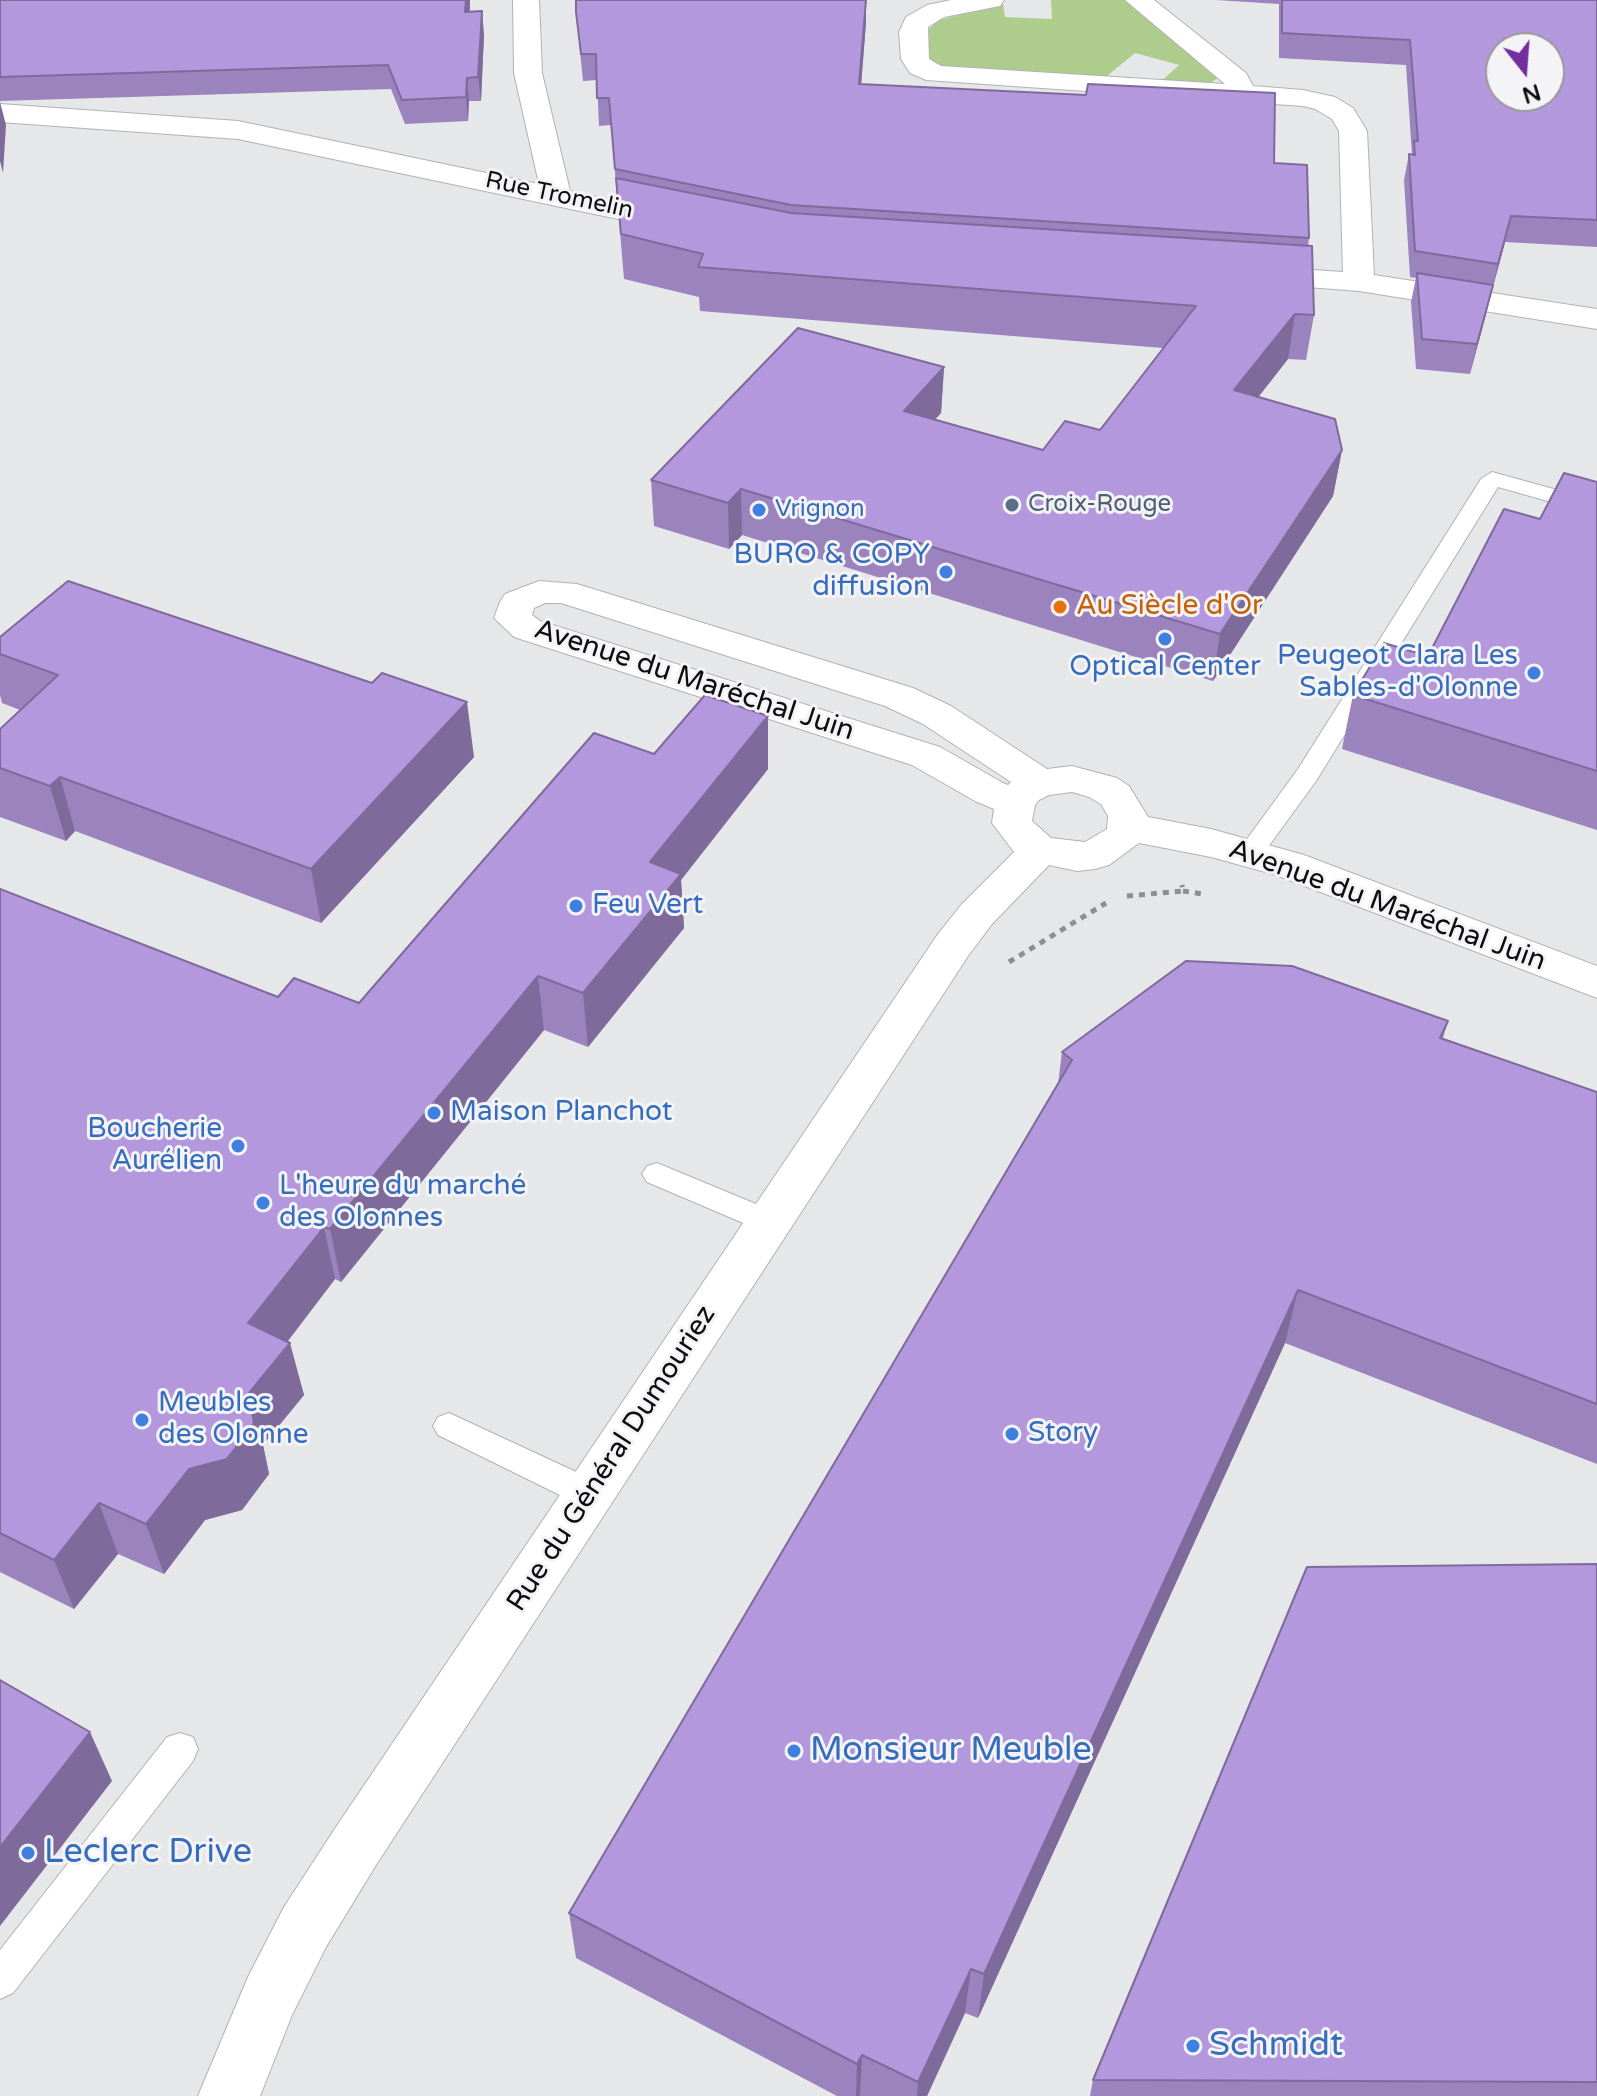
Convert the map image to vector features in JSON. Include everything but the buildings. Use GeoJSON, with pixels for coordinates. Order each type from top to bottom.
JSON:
{"type":"FeatureCollection","features":[{"type":"Feature","properties":{"kind":"street"},"geometry":{"type":"LineString","coordinates":[[526,0],[528,73],[556,195]]}},
{"type":"Feature","properties":{"kind":"street"},"geometry":{"type":"LineString","coordinates":[[991,0],[936,11],[916,23],[913,32],[915,59],[920,67],[936,74],[1303,98],[1325,103],[1343,114],[1353,131],[1359,282]]}},
{"type":"Feature","properties":{"kind":"street"},"geometry":{"type":"LineString","coordinates":[[1138,0],[1236,79],[1243,94]]}},
{"type":"Feature","properties":{"kind":"street","name":"Rue Tromelin"},"geometry":{"type":"LineString","coordinates":[[0,113],[238,130],[711,230]]}},
{"type":"Feature","properties":{"kind":"street"},"geometry":{"type":"LineString","coordinates":[[1217,273],[1359,282],[1597,319]]}},
{"type":"Feature","properties":{"kind":"street","name":"Avenue du Maréchal Juin"},"geometry":{"type":"LineString","coordinates":[[1027,792],[937,715],[899,697],[564,592],[539,592],[518,602],[512,618],[527,629],[926,756],[989,792],[1027,792],[1072,779],[1103,787],[1123,805],[1128,816],[1128,827],[1251,852],[1597,983]]}},
{"type":"Feature","properties":{"kind":"street"},"geometry":{"type":"LineString","coordinates":[[1027,792],[1012,823],[1027,842],[1040,850],[1077,857],[1095,855],[1122,838],[1128,827]]}},
{"type":"Feature","properties":{"kind":"street","name":"Rue du Général Dumouriez"},"geometry":{"type":"LineString","coordinates":[[229,2096],[269,1998],[305,1927],[953,945],[977,914],[1040,850]]}},
{"type":"Feature","properties":{"kind":"lane"},"geometry":{"type":"LineString","coordinates":[[1251,852],[1314,764],[1492,479],[1597,508]]}},
{"type":"Feature","properties":{"kind":"lane"},"geometry":{"type":"LineString","coordinates":[[657,1174],[769,1222]]}},
{"type":"Feature","properties":{"kind":"lane"},"geometry":{"type":"LineString","coordinates":[[449,1426],[590,1494]]}},
{"type":"Feature","properties":{"kind":"lane"},"geometry":{"type":"LineString","coordinates":[[0,1980],[180,1749]]}},
{"type":"Feature","properties":{"kind":"green space"},"geometry":{"type":"Polygon","coordinates":[[[1051,0],[1125,0],[1212,70],[1217,79],[1206,85],[1157,85],[1179,65],[1135,53],[1101,81],[958,70],[939,65],[927,57],[924,42],[930,28],[939,20],[1003,4],[1005,17],[1052,19],[1051,0]]]}},
{"type":"Feature","properties":{"kind":"place","name":"Croix-Rouge"},"geometry":{"type":"Point","coordinates":[1012,505]}},
{"type":"Feature","properties":{"kind":"place","name":"Vrignon"},"geometry":{"type":"Point","coordinates":[759,510]}},
{"type":"Feature","properties":{"kind":"place","name":"BURO & COPY diffusion"},"geometry":{"type":"Point","coordinates":[946,572]}},
{"type":"Feature","properties":{"kind":"place","name":"Au Siècle d'Or"},"geometry":{"type":"Point","coordinates":[1060,607]}},
{"type":"Feature","properties":{"kind":"place","name":"Optical Center"},"geometry":{"type":"Point","coordinates":[1165,639]}},
{"type":"Feature","properties":{"kind":"place","name":"Peugeot Clara Les Sables-d'Olonne"},"geometry":{"type":"Point","coordinates":[1534,673]}},
{"type":"Feature","properties":{"kind":"place","name":"Feu Vert"},"geometry":{"type":"Point","coordinates":[576,906]}},
{"type":"Feature","properties":{"kind":"place","name":"Maison Planchot"},"geometry":{"type":"Point","coordinates":[434,1113]}},
{"type":"Feature","properties":{"kind":"place","name":"Boucherie Aurélien"},"geometry":{"type":"Point","coordinates":[238,1146]}},
{"type":"Feature","properties":{"kind":"place","name":"L'heure du marché des Olonnes"},"geometry":{"type":"Point","coordinates":[263,1203]}},
{"type":"Feature","properties":{"kind":"place","name":"Meubles des Olonne"},"geometry":{"type":"Point","coordinates":[142,1420]}},
{"type":"Feature","properties":{"kind":"place","name":"Story"},"geometry":{"type":"Point","coordinates":[1012,1434]}},
{"type":"Feature","properties":{"kind":"place","name":"Monsieur Meuble"},"geometry":{"type":"Point","coordinates":[794,1751]}},
{"type":"Feature","properties":{"kind":"place","name":"Leclerc Drive"},"geometry":{"type":"Point","coordinates":[28,1853]}},
{"type":"Feature","properties":{"kind":"place","name":"Schmidt"},"geometry":{"type":"Point","coordinates":[1193,2046]}}]}
